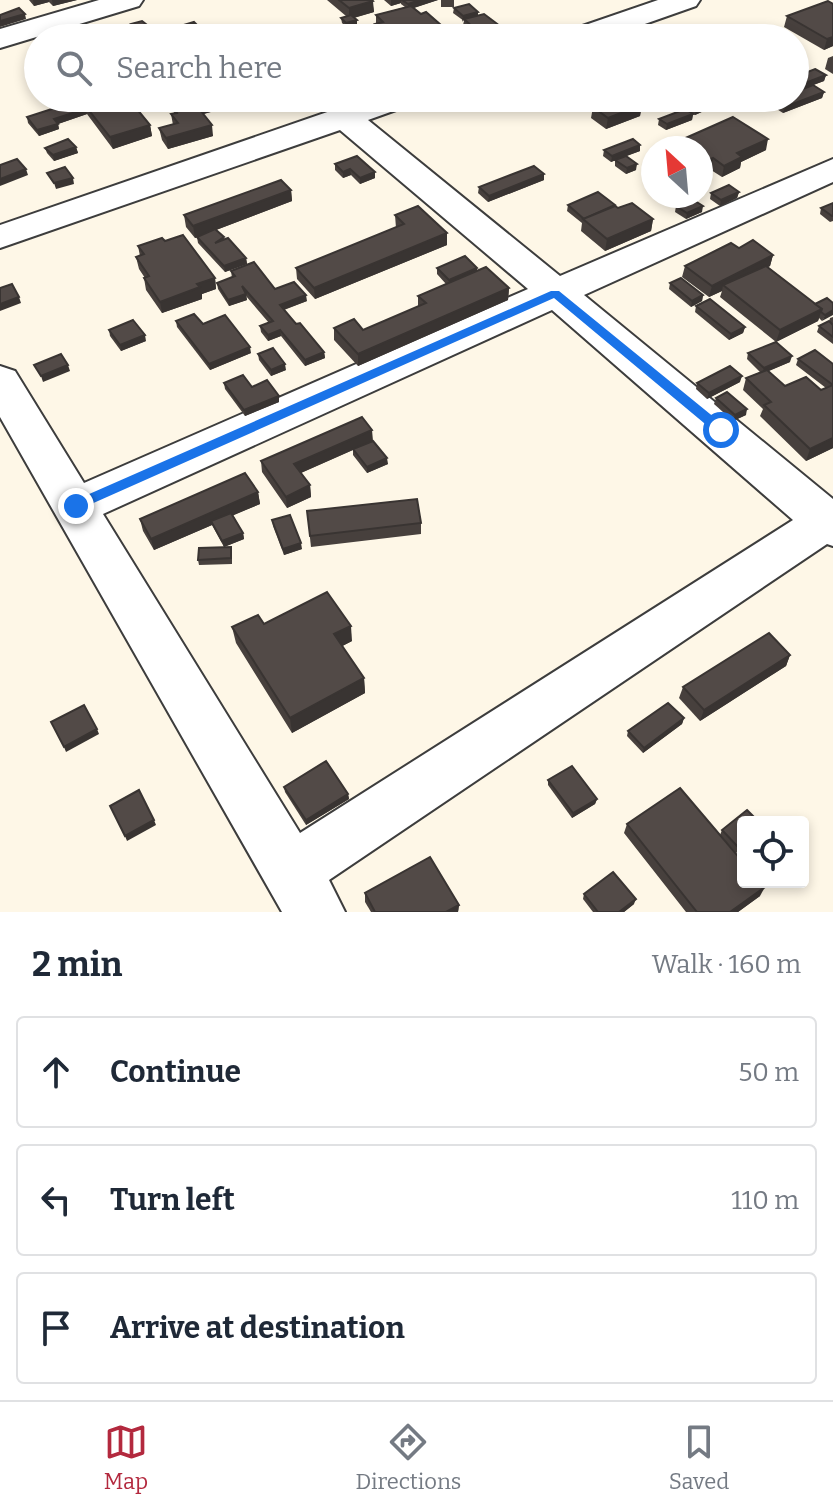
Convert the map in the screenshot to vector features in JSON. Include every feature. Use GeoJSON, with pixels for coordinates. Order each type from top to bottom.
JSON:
{"type":"FeatureCollection","features":[{"type":"Feature","properties":{"kind":"street"},"geometry":{"type":"LineString","coordinates":[[50,24],[129,0]]}},
{"type":"Feature","properties":{"kind":"street"},"geometry":{"type":"LineString","coordinates":[[617,24],[686,0]]}},
{"type":"Feature","properties":{"kind":"street"},"geometry":{"type":"LineString","coordinates":[[0,39],[24,32]]}},
{"type":"Feature","properties":{"kind":"street"},"geometry":{"type":"LineString","coordinates":[[0,237],[359,112]]}},
{"type":"Feature","properties":{"kind":"street"},"geometry":{"type":"LineString","coordinates":[[0,381],[303,892],[830,522],[345,117]]}},
{"type":"Feature","properties":{"kind":"street"},"geometry":{"type":"LineString","coordinates":[[76,506],[833,169]]}},
{"type":"Feature","properties":{"kind":"building"},"geometry":{"type":"Polygon","coordinates":[[[339,0],[372,0],[373,1],[349,8],[339,0]]]}},
{"type":"Feature","properties":{"kind":"building"},"geometry":{"type":"Polygon","coordinates":[[[828,1],[833,4],[833,37],[827,39],[809,29],[809,24],[801,24],[787,16],[828,1]]]}},
{"type":"Feature","properties":{"kind":"building"},"geometry":{"type":"Polygon","coordinates":[[[469,4],[478,12],[463,16],[454,8],[469,4]]]}},
{"type":"Feature","properties":{"kind":"building"},"geometry":{"type":"Polygon","coordinates":[[[411,6],[421,14],[426,12],[440,24],[375,24],[383,22],[376,15],[411,6]]]}},
{"type":"Feature","properties":{"kind":"building"},"geometry":{"type":"Polygon","coordinates":[[[19,8],[25,14],[0,21],[0,15],[19,8]]]}},
{"type":"Feature","properties":{"kind":"building"},"geometry":{"type":"Polygon","coordinates":[[[484,14],[497,24],[470,24],[464,19],[484,14]]]}},
{"type":"Feature","properties":{"kind":"building"},"geometry":{"type":"Polygon","coordinates":[[[351,15],[357,20],[346,23],[341,18],[351,15]]]}},
{"type":"Feature","properties":{"kind":"building"},"geometry":{"type":"Polygon","coordinates":[[[815,69],[826,75],[809,82],[809,71],[815,69]]]}},
{"type":"Feature","properties":{"kind":"building"},"geometry":{"type":"Polygon","coordinates":[[[813,85],[824,92],[809,98],[809,87],[813,85]]]}},
{"type":"Feature","properties":{"kind":"building"},"geometry":{"type":"Polygon","coordinates":[[[43,112],[76,112],[54,119],[58,124],[37,130],[27,117],[43,112]]]}},
{"type":"Feature","properties":{"kind":"building"},"geometry":{"type":"Polygon","coordinates":[[[90,112],[139,112],[150,125],[110,137],[90,112]]]}},
{"type":"Feature","properties":{"kind":"building"},"geometry":{"type":"Polygon","coordinates":[[[202,112],[212,125],[166,138],[159,128],[178,123],[171,114],[202,112]]]}},
{"type":"Feature","properties":{"kind":"building"},"geometry":{"type":"Polygon","coordinates":[[[600,112],[624,112],[608,118],[600,112]]]}},
{"type":"Feature","properties":{"kind":"building"},"geometry":{"type":"Polygon","coordinates":[[[677,112],[693,114],[667,124],[659,119],[677,112]]]}},
{"type":"Feature","properties":{"kind":"building"},"geometry":{"type":"Polygon","coordinates":[[[733,117],[768,139],[737,153],[742,157],[724,166],[713,158],[713,136],[690,136],[733,117]]]}},
{"type":"Feature","properties":{"kind":"building"},"geometry":{"type":"Polygon","coordinates":[[[68,139],[76,147],[53,155],[45,148],[68,139]]]}},
{"type":"Feature","properties":{"kind":"building"},"geometry":{"type":"Polygon","coordinates":[[[633,139],[640,145],[612,156],[604,150],[633,139]]]}},
{"type":"Feature","properties":{"kind":"building"},"geometry":{"type":"Polygon","coordinates":[[[357,156],[375,172],[360,178],[350,169],[343,172],[335,164],[357,156]]]}},
{"type":"Feature","properties":{"kind":"building"},"geometry":{"type":"Polygon","coordinates":[[[626,156],[637,164],[627,168],[615,160],[626,156]]]}},
{"type":"Feature","properties":{"kind":"building"},"geometry":{"type":"Polygon","coordinates":[[[17,159],[26,169],[0,179],[0,165],[17,159]]]}},
{"type":"Feature","properties":{"kind":"building"},"geometry":{"type":"Polygon","coordinates":[[[534,166],[544,174],[489,196],[479,187],[534,166]]]}},
{"type":"Feature","properties":{"kind":"building"},"geometry":{"type":"Polygon","coordinates":[[[65,167],[73,178],[54,183],[47,173],[65,167]]]}},
{"type":"Feature","properties":{"kind":"building"},"geometry":{"type":"Polygon","coordinates":[[[281,180],[291,190],[193,226],[184,215],[281,180]]]}},
{"type":"Feature","properties":{"kind":"building"},"geometry":{"type":"Polygon","coordinates":[[[729,185],[739,192],[721,200],[713,192],[729,185]]]}},
{"type":"Feature","properties":{"kind":"building"},"geometry":{"type":"Polygon","coordinates":[[[598,192],[615,205],[584,219],[568,205],[598,192]]]}},
{"type":"Feature","properties":{"kind":"building"},"geometry":{"type":"Polygon","coordinates":[[[632,203],[653,219],[607,239],[583,219],[615,206],[618,208],[632,203]]]}},
{"type":"Feature","properties":{"kind":"building"},"geometry":{"type":"Polygon","coordinates":[[[833,203],[833,216],[832,216],[821,208],[833,203]]]}},
{"type":"Feature","properties":{"kind":"building"},"geometry":{"type":"Polygon","coordinates":[[[418,206],[447,233],[314,288],[296,268],[404,224],[395,215],[418,206]]]}},
{"type":"Feature","properties":{"kind":"building"},"geometry":{"type":"Polygon","coordinates":[[[679,208],[698,208],[687,213],[679,208]]]}},
{"type":"Feature","properties":{"kind":"building"},"geometry":{"type":"Polygon","coordinates":[[[215,229],[224,237],[215,243],[228,238],[246,258],[224,266],[197,237],[215,229]]]}},
{"type":"Feature","properties":{"kind":"building"},"geometry":{"type":"Polygon","coordinates":[[[183,235],[215,278],[160,302],[144,278],[149,276],[136,257],[144,254],[138,246],[183,235]]]}},
{"type":"Feature","properties":{"kind":"building"},"geometry":{"type":"Polygon","coordinates":[[[753,240],[773,255],[712,286],[685,266],[731,243],[739,248],[753,240]]]}},
{"type":"Feature","properties":{"kind":"building"},"geometry":{"type":"Polygon","coordinates":[[[465,256],[477,268],[449,280],[437,268],[465,256]]]}},
{"type":"Feature","properties":{"kind":"building"},"geometry":{"type":"Polygon","coordinates":[[[254,262],[275,289],[294,282],[306,295],[280,305],[324,352],[305,360],[280,330],[268,335],[260,326],[273,321],[242,286],[246,294],[228,300],[217,283],[235,276],[231,271],[254,262]]]}},
{"type":"Feature","properties":{"kind":"building"},"geometry":{"type":"Polygon","coordinates":[[[766,266],[822,309],[780,330],[723,285],[766,266]]]}},
{"type":"Feature","properties":{"kind":"building"},"geometry":{"type":"Polygon","coordinates":[[[486,267],[509,288],[358,354],[334,328],[354,319],[363,330],[426,303],[418,296],[486,267]]]}},
{"type":"Feature","properties":{"kind":"building"},"geometry":{"type":"Polygon","coordinates":[[[681,278],[703,295],[692,301],[670,283],[681,278]]]}},
{"type":"Feature","properties":{"kind":"building"},"geometry":{"type":"Polygon","coordinates":[[[12,284],[19,297],[0,304],[0,288],[12,284]]]}},
{"type":"Feature","properties":{"kind":"building"},"geometry":{"type":"Polygon","coordinates":[[[827,298],[833,303],[833,310],[825,315],[815,304],[827,298]]]}},
{"type":"Feature","properties":{"kind":"building"},"geometry":{"type":"Polygon","coordinates":[[[710,299],[745,327],[731,334],[696,306],[710,299]]]}},
{"type":"Feature","properties":{"kind":"building"},"geometry":{"type":"Polygon","coordinates":[[[194,314],[203,324],[225,315],[250,347],[209,364],[176,321],[194,314]]]}},
{"type":"Feature","properties":{"kind":"building"},"geometry":{"type":"Polygon","coordinates":[[[133,320],[145,335],[120,345],[109,330],[133,320]]]}},
{"type":"Feature","properties":{"kind":"building"},"geometry":{"type":"Polygon","coordinates":[[[829,321],[833,325],[833,337],[819,326],[829,321]]]}},
{"type":"Feature","properties":{"kind":"building"},"geometry":{"type":"Polygon","coordinates":[[[776,342],[792,356],[764,368],[748,353],[776,342]]]}},
{"type":"Feature","properties":{"kind":"building"},"geometry":{"type":"Polygon","coordinates":[[[273,348],[285,364],[271,370],[258,354],[273,348]]]}},
{"type":"Feature","properties":{"kind":"building"},"geometry":{"type":"Polygon","coordinates":[[[815,350],[833,364],[833,385],[798,359],[815,350]]]}},
{"type":"Feature","properties":{"kind":"building"},"geometry":{"type":"Polygon","coordinates":[[[61,354],[68,365],[41,376],[34,365],[61,354]]]}},
{"type":"Feature","properties":{"kind":"building"},"geometry":{"type":"Polygon","coordinates":[[[730,366],[742,376],[709,393],[697,383],[730,366]]]}},
{"type":"Feature","properties":{"kind":"building"},"geometry":{"type":"Polygon","coordinates":[[[767,370],[785,386],[806,377],[821,390],[833,385],[833,438],[810,449],[764,405],[771,402],[746,378],[767,370]]]}},
{"type":"Feature","properties":{"kind":"building"},"geometry":{"type":"Polygon","coordinates":[[[243,375],[252,387],[267,380],[279,396],[244,410],[224,383],[243,375]]]}},
{"type":"Feature","properties":{"kind":"building"},"geometry":{"type":"Polygon","coordinates":[[[727,392],[747,409],[735,415],[716,398],[727,392]]]}},
{"type":"Feature","properties":{"kind":"building"},"geometry":{"type":"Polygon","coordinates":[[[362,417],[372,430],[294,464],[310,485],[286,497],[261,461],[362,417]]]}},
{"type":"Feature","properties":{"kind":"building"},"geometry":{"type":"Polygon","coordinates":[[[373,441],[387,458],[367,467],[353,449],[373,441]]]}},
{"type":"Feature","properties":{"kind":"building"},"geometry":{"type":"Polygon","coordinates":[[[245,473],[258,492],[151,539],[140,519],[245,473]]]}},
{"type":"Feature","properties":{"kind":"building"},"geometry":{"type":"Polygon","coordinates":[[[417,499],[421,523],[310,536],[307,511],[417,499]]]}},
{"type":"Feature","properties":{"kind":"building"},"geometry":{"type":"Polygon","coordinates":[[[231,513],[243,533],[222,541],[211,521],[231,513]]]}},
{"type":"Feature","properties":{"kind":"building"},"geometry":{"type":"Polygon","coordinates":[[[290,515],[301,543],[283,549],[272,520],[290,515]]]}},
{"type":"Feature","properties":{"kind":"building"},"geometry":{"type":"Polygon","coordinates":[[[231,547],[231,558],[198,560],[199,548],[231,547]]]}},
{"type":"Feature","properties":{"kind":"building"},"geometry":{"type":"Polygon","coordinates":[[[327,592],[351,626],[334,634],[364,678],[290,718],[232,627],[258,615],[264,624],[327,592]]]}},
{"type":"Feature","properties":{"kind":"building"},"geometry":{"type":"Polygon","coordinates":[[[769,633],[790,655],[704,710],[683,687],[769,633]]]}},
{"type":"Feature","properties":{"kind":"building"},"geometry":{"type":"Polygon","coordinates":[[[668,703],[684,718],[644,748],[628,731],[668,703]]]}},
{"type":"Feature","properties":{"kind":"building"},"geometry":{"type":"Polygon","coordinates":[[[84,705],[97,729],[64,747],[51,722],[84,705]]]}},
{"type":"Feature","properties":{"kind":"building"},"geometry":{"type":"Polygon","coordinates":[[[326,761],[348,794],[306,820],[284,787],[326,761]]]}},
{"type":"Feature","properties":{"kind":"building"},"geometry":{"type":"Polygon","coordinates":[[[572,766],[597,799],[573,813],[548,780],[572,766]]]}},
{"type":"Feature","properties":{"kind":"building"},"geometry":{"type":"Polygon","coordinates":[[[680,788],[737,855],[737,888],[764,888],[730,912],[697,912],[627,824],[680,788]]]}},
{"type":"Feature","properties":{"kind":"building"},"geometry":{"type":"Polygon","coordinates":[[[139,790],[154,820],[125,836],[110,806],[139,790]]]}},
{"type":"Feature","properties":{"kind":"building"},"geometry":{"type":"Polygon","coordinates":[[[747,810],[753,816],[740,816],[747,810]]]}},
{"type":"Feature","properties":{"kind":"building"},"geometry":{"type":"Polygon","coordinates":[[[737,818],[737,846],[722,830],[737,818]]]}},
{"type":"Feature","properties":{"kind":"building"},"geometry":{"type":"Polygon","coordinates":[[[430,857],[459,905],[446,912],[375,912],[365,893],[430,857]]]}},
{"type":"Feature","properties":{"kind":"building"},"geometry":{"type":"Polygon","coordinates":[[[613,872],[636,899],[619,912],[598,912],[584,894],[613,872]]]}},
{"type":"Feature","properties":{"kind":"route"},"geometry":{"type":"LineString","coordinates":[[76,506],[555,293],[721,430]]}}]}
